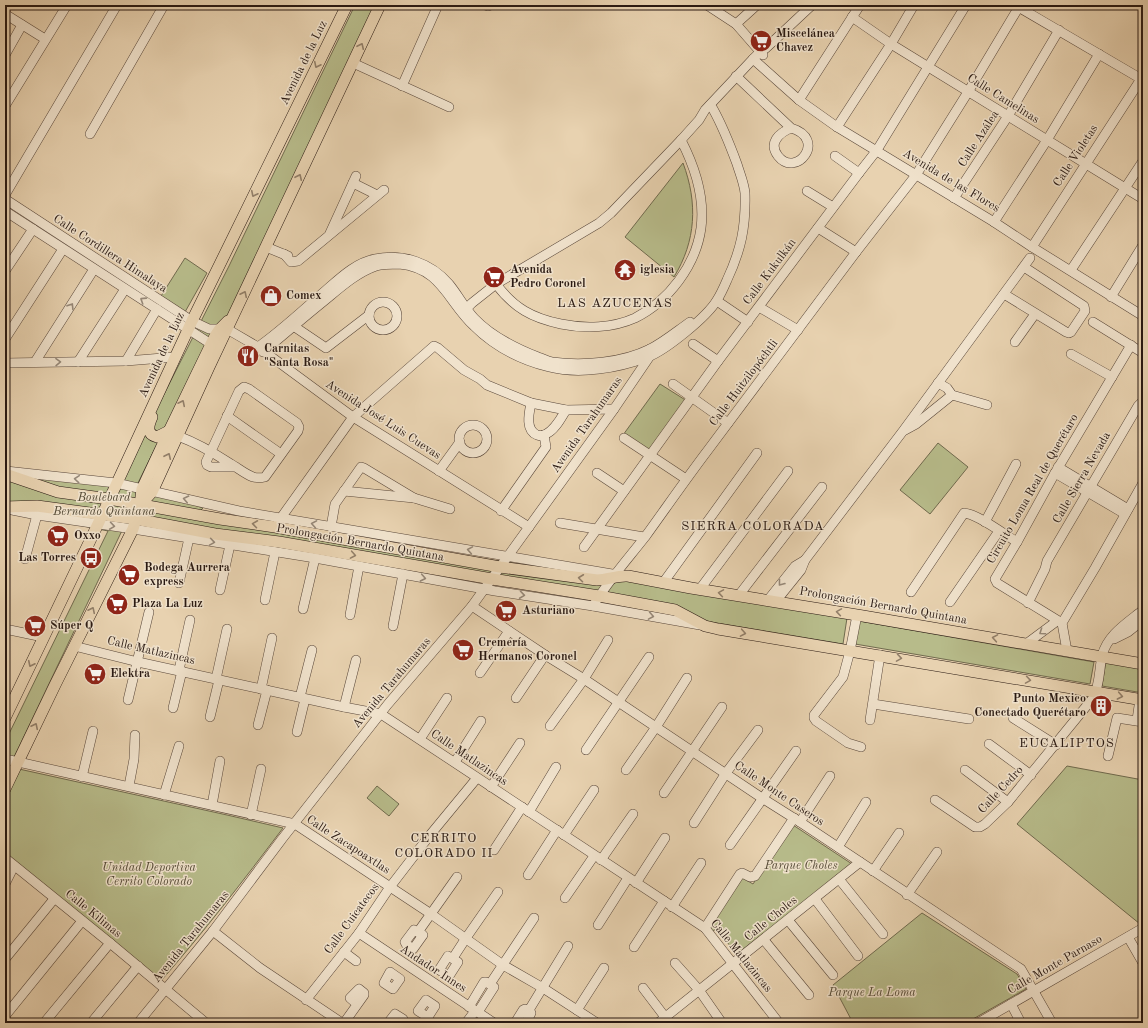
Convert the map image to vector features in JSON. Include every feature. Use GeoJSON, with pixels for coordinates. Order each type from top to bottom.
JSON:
{"type":"FeatureCollection","features":[{"type":"Feature","properties":{"kind":"main road","name":"Avenida de la Luz"},"geometry":{"type":"LineString","coordinates":[[5,718],[190,325],[347,5]]}},
{"type":"Feature","properties":{"kind":"main road"},"geometry":{"type":"LineString","coordinates":[[173,434],[211,344],[232,319],[380,5]]}},
{"type":"Feature","properties":{"kind":"main road"},"geometry":{"type":"LineString","coordinates":[[5,789],[134,524],[140,505],[223,330]]}},
{"type":"Feature","properties":{"kind":"main road"},"geometry":{"type":"LineString","coordinates":[[168,372],[166,386],[148,427],[150,433],[154,437],[173,434]]}},
{"type":"Feature","properties":{"kind":"main road","name":"Prolongación Bernardo Quintana"},"geometry":{"type":"LineString","coordinates":[[5,472],[58,492],[109,499],[220,519],[278,523],[500,567],[597,580],[616,576],[663,583],[1067,651],[1104,651],[1143,664]]}},
{"type":"Feature","properties":{"kind":"main road","name":"Prolongación Bernardo Quintana"},"geometry":{"type":"LineString","coordinates":[[5,507],[37,506],[100,519],[279,542],[492,579],[596,601],[675,610],[705,626],[1097,691],[1142,700]]}},
{"type":"Feature","properties":{"kind":"street"},"geometry":{"type":"LineString","coordinates":[[5,106],[67,5]]}},
{"type":"Feature","properties":{"kind":"street"},"geometry":{"type":"LineString","coordinates":[[5,195],[117,5]]}},
{"type":"Feature","properties":{"kind":"street"},"geometry":{"type":"LineString","coordinates":[[402,86],[438,5]]}},
{"type":"Feature","properties":{"kind":"street"},"geometry":{"type":"LineString","coordinates":[[485,5],[491,5]]}},
{"type":"Feature","properties":{"kind":"street"},"geometry":{"type":"LineString","coordinates":[[707,5],[736,24],[763,52]]}},
{"type":"Feature","properties":{"kind":"street"},"geometry":{"type":"LineString","coordinates":[[736,24],[757,5]]}},
{"type":"Feature","properties":{"kind":"street"},"geometry":{"type":"LineString","coordinates":[[464,311],[496,284],[606,218],[754,61],[812,5]]}},
{"type":"Feature","properties":{"kind":"street"},"geometry":{"type":"LineString","coordinates":[[799,100],[860,5]]}},
{"type":"Feature","properties":{"kind":"street"},"geometry":{"type":"LineString","coordinates":[[837,127],[891,44],[914,5]]}},
{"type":"Feature","properties":{"kind":"street","name":"Calle Kukulkán"},"geometry":{"type":"LineString","coordinates":[[584,546],[718,361],[877,150],[966,5]]}},
{"type":"Feature","properties":{"kind":"street"},"geometry":{"type":"LineString","coordinates":[[90,134],[160,6]]}},
{"type":"Feature","properties":{"kind":"street"},"geometry":{"type":"LineString","coordinates":[[1018,6],[1142,79]]}},
{"type":"Feature","properties":{"kind":"street","name":"Calle Huitzilopóchtli"},"geometry":{"type":"LineString","coordinates":[[596,601],[856,252],[916,175],[968,92],[1018,6]]}},
{"type":"Feature","properties":{"kind":"street"},"geometry":{"type":"LineString","coordinates":[[5,14],[45,39]]}},
{"type":"Feature","properties":{"kind":"street","name":"Calle Camelinas"},"geometry":{"type":"LineString","coordinates":[[852,17],[891,44],[1143,199]]}},
{"type":"Feature","properties":{"kind":"street"},"geometry":{"type":"LineString","coordinates":[[5,55],[22,25]]}},
{"type":"Feature","properties":{"kind":"street","name":"Calle Azálea"},"geometry":{"type":"LineString","coordinates":[[954,198],[1008,116],[1059,30]]}},
{"type":"Feature","properties":{"kind":"street"},"geometry":{"type":"LineString","coordinates":[[994,222],[1047,140],[1099,54]]}},
{"type":"Feature","properties":{"kind":"street","name":"Avenida de las Flores"},"geometry":{"type":"LineString","coordinates":[[754,61],[799,100],[837,127],[994,222],[1143,316]]}},
{"type":"Feature","properties":{"kind":"street"},"geometry":{"type":"LineString","coordinates":[[353,63],[449,107]]}},
{"type":"Feature","properties":{"kind":"street"},"geometry":{"type":"LineString","coordinates":[[738,78],[791,128]]}},
{"type":"Feature","properties":{"kind":"street","name":"Calle Violetas"},"geometry":{"type":"LineString","coordinates":[[1032,247],[1142,79]]}},
{"type":"Feature","properties":{"kind":"street"},"geometry":{"type":"LineString","coordinates":[[261,350],[350,270],[374,259],[398,264],[415,264],[440,283],[464,311],[474,326],[489,339],[509,352],[550,364],[604,362],[650,353],[683,334],[698,322],[717,301],[735,244],[741,202],[739,190],[728,153],[709,109]]}},
{"type":"Feature","properties":{"kind":"street"},"geometry":{"type":"LineString","coordinates":[[496,284],[509,300],[527,313],[548,322],[570,326],[592,328],[624,322],[635,318],[657,303],[671,290],[684,273],[693,255],[701,226],[702,206],[699,185],[681,140]]}},
{"type":"Feature","properties":{"kind":"street"},"geometry":{"type":"LineString","coordinates":[[835,156],[859,172]]}},
{"type":"Feature","properties":{"kind":"street"},"geometry":{"type":"LineString","coordinates":[[1071,270],[1143,161]]}},
{"type":"Feature","properties":{"kind":"street"},"geometry":{"type":"LineString","coordinates":[[266,247],[300,260],[381,193],[355,179],[329,236]]}},
{"type":"Feature","properties":{"kind":"street"},"geometry":{"type":"LineString","coordinates":[[807,191],[833,207]]}},
{"type":"Feature","properties":{"kind":"street","name":"Calle Cordillera Himalaya"},"geometry":{"type":"LineString","coordinates":[[5,199],[190,325],[211,344]]}},
{"type":"Feature","properties":{"kind":"street","name":"Calle Cordillera Himalaya"},"geometry":{"type":"LineString","coordinates":[[5,211],[157,309],[190,325],[223,330]]}},
{"type":"Feature","properties":{"kind":"street"},"geometry":{"type":"LineString","coordinates":[[818,228],[856,252]]}},
{"type":"Feature","properties":{"kind":"street"},"geometry":{"type":"LineString","coordinates":[[5,271],[32,229]]}},
{"type":"Feature","properties":{"kind":"street"},"geometry":{"type":"LineString","coordinates":[[1111,297],[1143,244]]}},
{"type":"Feature","properties":{"kind":"street"},"geometry":{"type":"LineString","coordinates":[[5,339],[64,249]]}},
{"type":"Feature","properties":{"kind":"street"},"geometry":{"type":"LineString","coordinates":[[772,601],[801,570],[805,560],[903,431],[1030,258]]}},
{"type":"Feature","properties":{"kind":"street"},"geometry":{"type":"LineString","coordinates":[[1004,294],[1035,314],[1069,333],[1071,332],[1086,308],[1024,267]]}},
{"type":"Feature","properties":{"kind":"street"},"geometry":{"type":"LineString","coordinates":[[35,362],[94,269]]}},
{"type":"Feature","properties":{"kind":"street"},"geometry":{"type":"LineString","coordinates":[[650,353],[694,319],[723,281]]}},
{"type":"Feature","properties":{"kind":"street"},"geometry":{"type":"LineString","coordinates":[[78,362],[125,289]]}},
{"type":"Feature","properties":{"kind":"street"},"geometry":{"type":"LineString","coordinates":[[717,301],[748,322]]}},
{"type":"Feature","properties":{"kind":"street"},"geometry":{"type":"LineString","coordinates":[[759,307],[798,330]]}},
{"type":"Feature","properties":{"kind":"street"},"geometry":{"type":"LineString","coordinates":[[126,361],[157,309]]}},
{"type":"Feature","properties":{"kind":"street"},"geometry":{"type":"LineString","coordinates":[[1015,342],[1035,314]]}},
{"type":"Feature","properties":{"kind":"street"},"geometry":{"type":"LineString","coordinates":[[291,324],[326,348],[369,316]]}},
{"type":"Feature","properties":{"kind":"street"},"geometry":{"type":"LineString","coordinates":[[1093,322],[1143,353]]}},
{"type":"Feature","properties":{"kind":"street","name":"Avenida José Luis Cuevas"},"geometry":{"type":"LineString","coordinates":[[223,330],[261,350],[353,417],[528,527]]}},
{"type":"Feature","properties":{"kind":"street"},"geometry":{"type":"LineString","coordinates":[[694,344],[718,361]]}},
{"type":"Feature","properties":{"kind":"street","name":"Circuito Loma Real de Querétaro"},"geometry":{"type":"LineString","coordinates":[[1060,622],[1028,603],[995,581],[995,579],[1018,542],[1057,470],[1131,345]]}},
{"type":"Feature","properties":{"kind":"street"},"geometry":{"type":"LineString","coordinates":[[278,523],[353,417],[434,346],[464,370],[480,379],[487,385],[531,403],[566,410],[614,409]]}},
{"type":"Feature","properties":{"kind":"street","name":"Avenida Tarahumaras"},"geometry":{"type":"LineString","coordinates":[[138,1023],[213,931],[381,714],[472,606],[614,409],[650,353]]}},
{"type":"Feature","properties":{"kind":"street"},"geometry":{"type":"LineString","coordinates":[[1071,354],[1112,377]]}},
{"type":"Feature","properties":{"kind":"street"},"geometry":{"type":"LineString","coordinates":[[5,362],[126,361],[175,357]]}},
{"type":"Feature","properties":{"kind":"street"},"geometry":{"type":"LineString","coordinates":[[938,383],[947,388],[952,396],[987,405]]}},
{"type":"Feature","properties":{"kind":"street"},"geometry":{"type":"LineString","coordinates":[[673,384],[728,423]]}},
{"type":"Feature","properties":{"kind":"street"},"geometry":{"type":"LineString","coordinates":[[173,434],[210,451],[251,476],[265,477],[298,431],[298,425],[249,389],[244,388],[239,391],[210,451],[206,462],[210,467],[236,467]]}},
{"type":"Feature","properties":{"kind":"street"},"geometry":{"type":"LineString","coordinates":[[903,431],[916,424],[952,396]]}},
{"type":"Feature","properties":{"kind":"street","name":"Calle Sierra Nevada"},"geometry":{"type":"LineString","coordinates":[[1092,491],[1138,406],[1143,400]]}},
{"type":"Feature","properties":{"kind":"street"},"geometry":{"type":"LineString","coordinates":[[531,403],[528,416],[529,426],[536,435],[544,435],[555,426],[566,410]]}},
{"type":"Feature","properties":{"kind":"street","name":"Calle Sierra Nevada"},"geometry":{"type":"LineString","coordinates":[[1028,603],[1045,569],[1047,561],[1143,408]]}},
{"type":"Feature","properties":{"kind":"street"},"geometry":{"type":"LineString","coordinates":[[227,416],[281,454]]}},
{"type":"Feature","properties":{"kind":"street"},"geometry":{"type":"LineString","coordinates":[[501,511],[546,447],[544,435]]}},
{"type":"Feature","properties":{"kind":"street"},"geometry":{"type":"LineString","coordinates":[[624,438],[686,479]]}},
{"type":"Feature","properties":{"kind":"street"},"geometry":{"type":"LineString","coordinates":[[439,470],[460,442]]}},
{"type":"Feature","properties":{"kind":"street"},"geometry":{"type":"LineString","coordinates":[[663,583],[757,453]]}},
{"type":"Feature","properties":{"kind":"street"},"geometry":{"type":"LineString","coordinates":[[985,522],[1016,464]]}},
{"type":"Feature","properties":{"kind":"street"},"geometry":{"type":"LineString","coordinates":[[331,527],[335,504],[359,468],[362,467],[414,498]]}},
{"type":"Feature","properties":{"kind":"street"},"geometry":{"type":"LineString","coordinates":[[1057,470],[1127,512]]}},
{"type":"Feature","properties":{"kind":"street"},"geometry":{"type":"LineString","coordinates":[[700,590],[788,471]]}},
{"type":"Feature","properties":{"kind":"street","name":"Prolongación Bernardo Quintana"},"geometry":{"type":"LineString","coordinates":[[5,472],[116,483],[239,511],[278,523],[331,527],[616,576]]}},
{"type":"Feature","properties":{"kind":"street"},"geometry":{"type":"LineString","coordinates":[[597,473],[624,491]]}},
{"type":"Feature","properties":{"kind":"street"},"geometry":{"type":"LineString","coordinates":[[1026,644],[1060,622],[1095,568],[1143,483]]}},
{"type":"Feature","properties":{"kind":"street"},"geometry":{"type":"LineString","coordinates":[[739,595],[822,487]]}},
{"type":"Feature","properties":{"kind":"street"},"geometry":{"type":"LineString","coordinates":[[344,491],[414,498],[450,509]]}},
{"type":"Feature","properties":{"kind":"street","name":"Prolongación Bernardo Quintana"},"geometry":{"type":"LineString","coordinates":[[5,507],[37,515],[100,519]]}},
{"type":"Feature","properties":{"kind":"street"},"geometry":{"type":"LineString","coordinates":[[911,592],[964,513],[985,522],[1018,542]]}},
{"type":"Feature","properties":{"kind":"street"},"geometry":{"type":"LineString","coordinates":[[26,559],[37,515]]}},
{"type":"Feature","properties":{"kind":"street"},"geometry":{"type":"LineString","coordinates":[[560,523],[644,537]]}},
{"type":"Feature","properties":{"kind":"street","name":"Prolongación Bernardo Quintana"},"geometry":{"type":"LineString","coordinates":[[134,524],[189,538],[314,558],[484,589],[596,601]]}},
{"type":"Feature","properties":{"kind":"street"},"geometry":{"type":"LineString","coordinates":[[950,602],[999,531]]}},
{"type":"Feature","properties":{"kind":"street"},"geometry":{"type":"LineString","coordinates":[[179,583],[189,538]]}},
{"type":"Feature","properties":{"kind":"street"},"geometry":{"type":"LineString","coordinates":[[220,590],[230,545]]}},
{"type":"Feature","properties":{"kind":"street"},"geometry":{"type":"LineString","coordinates":[[265,600],[275,552]]}},
{"type":"Feature","properties":{"kind":"street"},"geometry":{"type":"LineString","coordinates":[[303,609],[314,558]]}},
{"type":"Feature","properties":{"kind":"street"},"geometry":{"type":"LineString","coordinates":[[350,615],[359,566]]}},
{"type":"Feature","properties":{"kind":"street"},"geometry":{"type":"LineString","coordinates":[[393,626],[403,574]]}},
{"type":"Feature","properties":{"kind":"street","name":"Calle Monte Caseros"},"geometry":{"type":"LineString","coordinates":[[472,606],[1021,969],[1052,1023]]}},
{"type":"Feature","properties":{"kind":"street"},"geometry":{"type":"LineString","coordinates":[[1097,691],[1104,651],[1110,638],[1143,610]]}},
{"type":"Feature","properties":{"kind":"street"},"geometry":{"type":"LineString","coordinates":[[128,700],[149,612]]}},
{"type":"Feature","properties":{"kind":"street"},"geometry":{"type":"LineString","coordinates":[[857,615],[850,651],[841,680],[814,714],[814,718],[816,721],[848,743],[860,747]]}},
{"type":"Feature","properties":{"kind":"street"},"geometry":{"type":"LineString","coordinates":[[172,708],[190,620]]}},
{"type":"Feature","properties":{"kind":"street"},"geometry":{"type":"LineString","coordinates":[[1104,651],[1116,638],[1128,632],[1143,620]]}},
{"type":"Feature","properties":{"kind":"street"},"geometry":{"type":"LineString","coordinates":[[1060,622],[1067,651]]}},
{"type":"Feature","properties":{"kind":"street"},"geometry":{"type":"LineString","coordinates":[[5,629],[43,637]]}},
{"type":"Feature","properties":{"kind":"street"},"geometry":{"type":"LineString","coordinates":[[210,717],[227,629]]}},
{"type":"Feature","properties":{"kind":"street"},"geometry":{"type":"LineString","coordinates":[[480,673],[509,631]]}},
{"type":"Feature","properties":{"kind":"street"},"geometry":{"type":"LineString","coordinates":[[258,725],[272,638]]}},
{"type":"Feature","properties":{"kind":"street"},"geometry":{"type":"LineString","coordinates":[[550,726],[584,679],[608,640]]}},
{"type":"Feature","properties":{"kind":"street","name":"Calle Matlazincas"},"geometry":{"type":"LineString","coordinates":[[74,646],[138,662],[381,714],[705,928],[779,1023]]}},
{"type":"Feature","properties":{"kind":"street"},"geometry":{"type":"LineString","coordinates":[[297,732],[312,650]]}},
{"type":"Feature","properties":{"kind":"street"},"geometry":{"type":"LineString","coordinates":[[516,698],[545,655]]}},
{"type":"Feature","properties":{"kind":"street"},"geometry":{"type":"LineString","coordinates":[[870,720],[880,655]]}},
{"type":"Feature","properties":{"kind":"street"},"geometry":{"type":"LineString","coordinates":[[586,750],[649,656]]}},
{"type":"Feature","properties":{"kind":"street"},"geometry":{"type":"LineString","coordinates":[[344,707],[356,660]]}},
{"type":"Feature","properties":{"kind":"street"},"geometry":{"type":"LineString","coordinates":[[626,770],[656,727],[687,678]]}},
{"type":"Feature","properties":{"kind":"street","name":"Calle Cedro"},"geometry":{"type":"LineString","coordinates":[[935,800],[975,827],[980,827],[985,824],[1008,802],[1032,774],[1097,691]]}},
{"type":"Feature","properties":{"kind":"street"},"geometry":{"type":"LineString","coordinates":[[420,739],[447,698]]}},
{"type":"Feature","properties":{"kind":"street"},"geometry":{"type":"LineString","coordinates":[[1108,756],[1117,718],[1140,721],[1142,700]]}},
{"type":"Feature","properties":{"kind":"street"},"geometry":{"type":"LineString","coordinates":[[873,704],[968,719]]}},
{"type":"Feature","properties":{"kind":"street"},"geometry":{"type":"LineString","coordinates":[[664,793],[722,707]]}},
{"type":"Feature","properties":{"kind":"street"},"geometry":{"type":"LineString","coordinates":[[1013,718],[1056,745]]}},
{"type":"Feature","properties":{"kind":"street"},"geometry":{"type":"LineString","coordinates":[[455,762],[481,721]]}},
{"type":"Feature","properties":{"kind":"street"},"geometry":{"type":"LineString","coordinates":[[694,823],[726,773],[758,730]]}},
{"type":"Feature","properties":{"kind":"street"},"geometry":{"type":"LineString","coordinates":[[82,777],[93,731]]}},
{"type":"Feature","properties":{"kind":"street"},"geometry":{"type":"LineString","coordinates":[[129,786],[134,759],[135,735]]}},
{"type":"Feature","properties":{"kind":"street"},"geometry":{"type":"LineString","coordinates":[[491,787],[520,743]]}},
{"type":"Feature","properties":{"kind":"street"},"geometry":{"type":"LineString","coordinates":[[989,744],[1032,774]]}},
{"type":"Feature","properties":{"kind":"street"},"geometry":{"type":"LineString","coordinates":[[164,795],[180,746]]}},
{"type":"Feature","properties":{"kind":"street"},"geometry":{"type":"LineString","coordinates":[[730,845],[796,751]]}},
{"type":"Feature","properties":{"kind":"street","name":"Calle Zacapoaxtlas"},"geometry":{"type":"LineString","coordinates":[[5,759],[295,824],[431,914],[503,965],[543,988],[596,1023]]}},
{"type":"Feature","properties":{"kind":"street"},"geometry":{"type":"LineString","coordinates":[[212,805],[220,760]]}},
{"type":"Feature","properties":{"kind":"street"},"geometry":{"type":"LineString","coordinates":[[494,850],[526,810],[556,767]]}},
{"type":"Feature","properties":{"kind":"street"},"geometry":{"type":"LineString","coordinates":[[251,815],[261,769]]}},
{"type":"Feature","properties":{"kind":"street"},"geometry":{"type":"LineString","coordinates":[[965,770],[1008,802]]}},
{"type":"Feature","properties":{"kind":"street"},"geometry":{"type":"LineString","coordinates":[[705,928],[740,874],[742,873],[750,877],[755,876],[830,776]]}},
{"type":"Feature","properties":{"kind":"street","name":"Calle Cuicatecos"},"geometry":{"type":"LineString","coordinates":[[306,1000],[359,933],[390,887],[430,835],[477,778]]}},
{"type":"Feature","properties":{"kind":"street"},"geometry":{"type":"LineString","coordinates":[[528,875],[594,790]]}},
{"type":"Feature","properties":{"kind":"street"},"geometry":{"type":"LineString","coordinates":[[838,847],[866,802]]}},
{"type":"Feature","properties":{"kind":"street"},"geometry":{"type":"LineString","coordinates":[[565,898],[633,814]]}},
{"type":"Feature","properties":{"kind":"street"},"geometry":{"type":"LineString","coordinates":[[873,871],[899,833]]}},
{"type":"Feature","properties":{"kind":"street"},"geometry":{"type":"LineString","coordinates":[[598,925],[665,838]]}},
{"type":"Feature","properties":{"kind":"street"},"geometry":{"type":"LineString","coordinates":[[907,894],[937,852]]}},
{"type":"Feature","properties":{"kind":"street","name":"Calle Kilimas"},"geometry":{"type":"LineString","coordinates":[[5,858],[110,942],[165,989],[196,1020],[206,1023]]}},
{"type":"Feature","properties":{"kind":"street","name":"Calle Choles"},"geometry":{"type":"LineString","coordinates":[[662,1020],[860,862]]}},
{"type":"Feature","properties":{"kind":"street"},"geometry":{"type":"LineString","coordinates":[[672,907],[701,863]]}},
{"type":"Feature","properties":{"kind":"street"},"geometry":{"type":"LineString","coordinates":[[5,884],[14,866]]}},
{"type":"Feature","properties":{"kind":"street"},"geometry":{"type":"LineString","coordinates":[[418,932],[457,877]]}},
{"type":"Feature","properties":{"kind":"street"},"geometry":{"type":"LineString","coordinates":[[839,879],[883,934]]}},
{"type":"Feature","properties":{"kind":"street"},"geometry":{"type":"LineString","coordinates":[[453,958],[498,892]]}},
{"type":"Feature","properties":{"kind":"street"},"geometry":{"type":"LineString","coordinates":[[5,959],[54,898]]}},
{"type":"Feature","properties":{"kind":"street"},"geometry":{"type":"LineString","coordinates":[[815,899],[858,956]]}},
{"type":"Feature","properties":{"kind":"street"},"geometry":{"type":"LineString","coordinates":[[634,947],[664,901]]}},
{"type":"Feature","properties":{"kind":"street"},"geometry":{"type":"LineString","coordinates":[[466,1023],[477,1014],[484,982],[490,984],[534,918]]}},
{"type":"Feature","properties":{"kind":"street"},"geometry":{"type":"LineString","coordinates":[[788,920],[833,975]]}},
{"type":"Feature","properties":{"kind":"street"},"geometry":{"type":"LineString","coordinates":[[5,1016],[82,921]]}},
{"type":"Feature","properties":{"kind":"street","name":"Calle Monte Parnaso"},"geometry":{"type":"LineString","coordinates":[[978,1023],[1143,928]]}},
{"type":"Feature","properties":{"kind":"street"},"geometry":{"type":"LineString","coordinates":[[213,931],[260,968],[306,1000],[343,1023],[358,1004]]}},
{"type":"Feature","properties":{"kind":"street","name":"Andador Innes"},"geometry":{"type":"LineString","coordinates":[[359,933],[477,1014],[494,1023]]}},
{"type":"Feature","properties":{"kind":"street"},"geometry":{"type":"LineString","coordinates":[[1128,937],[1143,963]]}},
{"type":"Feature","properties":{"kind":"street"},"geometry":{"type":"LineString","coordinates":[[764,940],[809,995]]}},
{"type":"Feature","properties":{"kind":"street"},"geometry":{"type":"LineString","coordinates":[[44,1023],[110,942]]}},
{"type":"Feature","properties":{"kind":"street"},"geometry":{"type":"LineString","coordinates":[[529,1010],[568,946]]}},
{"type":"Feature","properties":{"kind":"street"},"geometry":{"type":"LineString","coordinates":[[344,952],[356,961]]}},
{"type":"Feature","properties":{"kind":"street"},"geometry":{"type":"LineString","coordinates":[[675,963],[699,990],[722,1023]]}},
{"type":"Feature","properties":{"kind":"street"},"geometry":{"type":"LineString","coordinates":[[396,975],[404,964]]}},
{"type":"Feature","properties":{"kind":"street"},"geometry":{"type":"LineString","coordinates":[[91,1023],[138,966]]}},
{"type":"Feature","properties":{"kind":"street"},"geometry":{"type":"LineString","coordinates":[[577,1010],[604,968]]}},
{"type":"Feature","properties":{"kind":"street"},"geometry":{"type":"LineString","coordinates":[[643,988],[662,1020],[674,1023]]}},
{"type":"Feature","properties":{"kind":"street"},"geometry":{"type":"LineString","coordinates":[[431,1003],[441,989]]}},
{"type":"Feature","properties":{"kind":"street"},"geometry":{"type":"LineString","coordinates":[[1011,1004],[1021,1023]]}},
{"type":"Feature","properties":{"kind":"street"},"geometry":{"type":"LineString","coordinates":[[515,1023],[522,1010],[529,1010]]}},
{"type":"Feature","properties":{"kind":"street"},"geometry":{"type":"LineString","coordinates":[[526,1023],[531,1015],[529,1010]]}},
{"type":"Feature","properties":{"kind":"street"},"geometry":{"type":"LineString","coordinates":[[388,1023],[395,1014],[402,1019],[400,1023]]}},
{"type":"Feature","properties":{"kind":"green space","name":"Boulebard Bernardo Quintana"},"geometry":{"type":"Polygon","coordinates":[[[355,5],[378,5],[230,316],[213,330],[137,485],[203,508],[198,513],[156,509],[618,579],[847,618],[843,644],[711,622],[128,518],[5,776],[5,742],[108,531],[5,510],[5,469],[120,481],[229,266],[355,5]]]}},
{"type":"Feature","properties":{"kind":"green space"},"geometry":{"type":"Polygon","coordinates":[[[683,163],[691,193],[693,207],[692,222],[687,250],[674,277],[625,237],[683,163]]]}},
{"type":"Feature","properties":{"kind":"green space"},"geometry":{"type":"Polygon","coordinates":[[[185,258],[207,273],[185,312],[161,296],[185,258]]]}},
{"type":"Feature","properties":{"kind":"green space"},"geometry":{"type":"Polygon","coordinates":[[[660,384],[687,401],[649,452],[623,435],[660,384]]]}},
{"type":"Feature","properties":{"kind":"green space"},"geometry":{"type":"Polygon","coordinates":[[[938,443],[968,467],[930,514],[900,490],[938,443]]]}},
{"type":"Feature","properties":{"kind":"green space"},"geometry":{"type":"Polygon","coordinates":[[[859,621],[1094,662],[1090,684],[855,644],[859,621]]]}},
{"type":"Feature","properties":{"kind":"green space"},"geometry":{"type":"Polygon","coordinates":[[[1106,661],[1143,667],[1143,693],[1102,686],[1106,661]]]}},
{"type":"Feature","properties":{"kind":"green space"},"geometry":{"type":"Polygon","coordinates":[[[1067,766],[1143,780],[1143,922],[1140,924],[1017,824],[1067,766]]]}},
{"type":"Feature","properties":{"kind":"green space","name":"Unidad Deportiva Cerrito Colorado"},"geometry":{"type":"Polygon","coordinates":[[[19,769],[283,828],[192,945],[160,982],[5,857],[5,799],[19,769]]]}},
{"type":"Feature","properties":{"kind":"green space"},"geometry":{"type":"Polygon","coordinates":[[[377,786],[399,804],[389,816],[367,798],[377,786]]]}},
{"type":"Feature","properties":{"kind":"green space","name":"Parque Choles"},"geometry":{"type":"Polygon","coordinates":[[[793,825],[852,864],[737,954],[716,929],[713,931],[708,927],[741,877],[753,884],[793,825]]]}},
{"type":"Feature","properties":{"kind":"green space","name":"Parque La Loma"},"geometry":{"type":"Polygon","coordinates":[[[922,913],[1017,974],[1026,989],[966,1023],[853,1023],[833,985],[922,913]]]}},
{"type":"Feature","properties":{"kind":"place","name":"Miscelánea Chavez"},"geometry":{"type":"Point","coordinates":[761,41]}},
{"type":"Feature","properties":{"kind":"place","name":"iglesia"},"geometry":{"type":"Point","coordinates":[625,270]}},
{"type":"Feature","properties":{"kind":"place","name":"Avenida Pedro Coronel"},"geometry":{"type":"Point","coordinates":[494,277]}},
{"type":"Feature","properties":{"kind":"place","name":"Comex"},"geometry":{"type":"Point","coordinates":[271,296]}},
{"type":"Feature","properties":{"kind":"place","name":"Carnitas \"Santa Rosa\""},"geometry":{"type":"Point","coordinates":[248,356]}},
{"type":"Feature","properties":{"kind":"place","name":"Oxxo"},"geometry":{"type":"Point","coordinates":[58,536]}},
{"type":"Feature","properties":{"kind":"place","name":"Las Torres"},"geometry":{"type":"Point","coordinates":[91,558]}},
{"type":"Feature","properties":{"kind":"place","name":"Bodega Aurrera express"},"geometry":{"type":"Point","coordinates":[129,575]}},
{"type":"Feature","properties":{"kind":"place","name":"Plaza La Luz"},"geometry":{"type":"Point","coordinates":[117,604]}},
{"type":"Feature","properties":{"kind":"place","name":"Asturiano"},"geometry":{"type":"Point","coordinates":[506,611]}},
{"type":"Feature","properties":{"kind":"place","name":"Súper Q"},"geometry":{"type":"Point","coordinates":[35,626]}},
{"type":"Feature","properties":{"kind":"place","name":"Cremería Hermanos Coronel"},"geometry":{"type":"Point","coordinates":[463,650]}},
{"type":"Feature","properties":{"kind":"place","name":"Elektra"},"geometry":{"type":"Point","coordinates":[95,674]}},
{"type":"Feature","properties":{"kind":"place","name":"Punto Mexico Conectado Querétaro"},"geometry":{"type":"Point","coordinates":[1101,706]}},
{"type":"Feature","properties":{"kind":"district","name":"LAS AZUCENAS"},"geometry":{"type":"Point","coordinates":[615,303]}},
{"type":"Feature","properties":{"kind":"district","name":"SIERRA COLORADA"},"geometry":{"type":"Point","coordinates":[753,526]}},
{"type":"Feature","properties":{"kind":"district","name":"EUCALIPTOS"},"geometry":{"type":"Point","coordinates":[1067,743]}},
{"type":"Feature","properties":{"kind":"district","name":"CERRITO COLORADO II"},"geometry":{"type":"Point","coordinates":[444,846]}}]}
